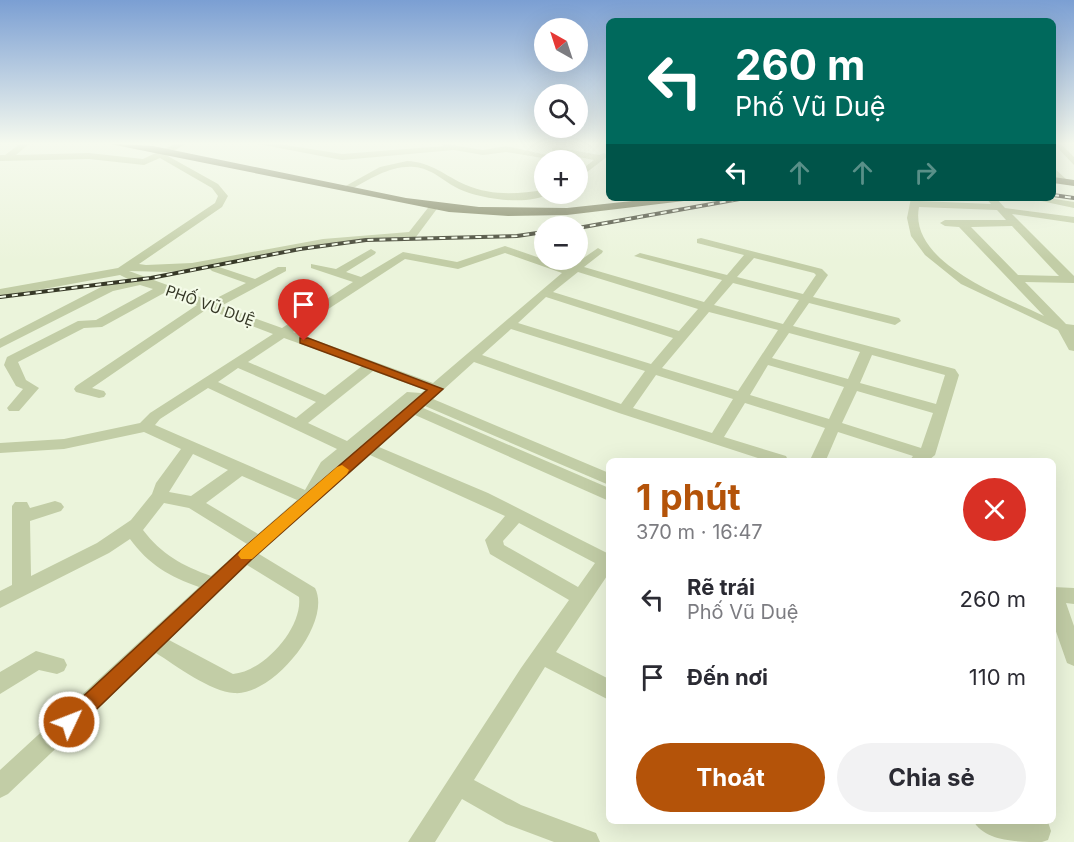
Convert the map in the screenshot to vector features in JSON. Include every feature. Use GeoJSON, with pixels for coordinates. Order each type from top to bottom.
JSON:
{"type":"FeatureCollection","features":[{"type":"Feature","properties":{"kind":"main road"},"geometry":{"type":"LineString","coordinates":[[333,182],[434,206],[514,213],[654,201]]}},
{"type":"Feature","properties":{"kind":"main road"},"geometry":{"type":"LineString","coordinates":[[351,186],[456,203],[517,207],[594,207],[630,201]]}},
{"type":"Feature","properties":{"kind":"street"},"geometry":{"type":"LineString","coordinates":[[125,268],[223,200],[223,195],[211,182]]}},
{"type":"Feature","properties":{"kind":"street"},"geometry":{"type":"LineString","coordinates":[[351,186],[358,182]]}},
{"type":"Feature","properties":{"kind":"street"},"geometry":{"type":"LineString","coordinates":[[454,182],[476,192],[511,196],[534,194]]}},
{"type":"Feature","properties":{"kind":"street"},"geometry":{"type":"LineString","coordinates":[[1069,329],[984,292],[941,265],[927,251],[912,227],[910,216],[915,201],[996,205],[1074,220]]}},
{"type":"Feature","properties":{"kind":"street"},"geometry":{"type":"LineString","coordinates":[[1050,201],[1074,205]]}},
{"type":"Feature","properties":{"kind":"street"},"geometry":{"type":"LineString","coordinates":[[996,205],[1061,272],[1073,280]]}},
{"type":"Feature","properties":{"kind":"street"},"geometry":{"type":"LineString","coordinates":[[0,293],[125,268],[195,265],[310,244],[412,235],[434,206]]}},
{"type":"Feature","properties":{"kind":"street"},"geometry":{"type":"LineString","coordinates":[[945,223],[1014,223]]}},
{"type":"Feature","properties":{"kind":"street"},"geometry":{"type":"LineString","coordinates":[[962,224],[1014,278],[1069,329],[1074,347]]}},
{"type":"Feature","properties":{"kind":"street"},"geometry":{"type":"LineString","coordinates":[[701,241],[821,274],[716,438]]}},
{"type":"Feature","properties":{"kind":"street"},"geometry":{"type":"LineString","coordinates":[[145,427],[155,416],[236,362],[403,255],[458,266],[505,249],[534,258]]}},
{"type":"Feature","properties":{"kind":"street"},"geometry":{"type":"LineString","coordinates":[[588,258],[598,251]]}},
{"type":"Feature","properties":{"kind":"street"},"geometry":{"type":"LineString","coordinates":[[337,273],[371,252]]}},
{"type":"Feature","properties":{"kind":"street"},"geometry":{"type":"LineString","coordinates":[[624,410],[653,370],[751,254]]}},
{"type":"Feature","properties":{"kind":"street"},"geometry":{"type":"LineString","coordinates":[[640,256],[895,321]]}},
{"type":"Feature","properties":{"kind":"street"},"geometry":{"type":"LineString","coordinates":[[315,266],[361,281]]}},
{"type":"Feature","properties":{"kind":"street","name":"PHỐ VŨ DUỆ"},"geometry":{"type":"LineString","coordinates":[[125,268],[141,281],[370,366],[419,397],[606,493]]}},
{"type":"Feature","properties":{"kind":"street"},"geometry":{"type":"LineString","coordinates":[[216,269],[256,283]]}},
{"type":"Feature","properties":{"kind":"street"},"geometry":{"type":"LineString","coordinates":[[99,394],[81,389],[209,305],[282,269]]}},
{"type":"Feature","properties":{"kind":"street"},"geometry":{"type":"LineString","coordinates":[[309,499],[323,472],[348,448],[471,356],[544,292],[572,270],[706,307],[786,326],[950,372],[952,375],[923,458],[833,426],[508,324]]}},
{"type":"Feature","properties":{"kind":"street"},"geometry":{"type":"LineString","coordinates":[[1014,278],[1073,280]]}},
{"type":"Feature","properties":{"kind":"street"},"geometry":{"type":"LineString","coordinates":[[0,344],[109,288],[141,281]]}},
{"type":"Feature","properties":{"kind":"street"},"geometry":{"type":"LineString","coordinates":[[15,408],[32,388],[19,380],[10,362],[6,359],[82,324],[98,324],[163,289]]}},
{"type":"Feature","properties":{"kind":"street"},"geometry":{"type":"LineString","coordinates":[[544,292],[682,336]]}},
{"type":"Feature","properties":{"kind":"street"},"geometry":{"type":"LineString","coordinates":[[819,458],[850,385],[868,350]]}},
{"type":"Feature","properties":{"kind":"street"},"geometry":{"type":"LineString","coordinates":[[471,356],[624,410],[774,458]]}},
{"type":"Feature","properties":{"kind":"street"},"geometry":{"type":"LineString","coordinates":[[764,360],[939,410]]}},
{"type":"Feature","properties":{"kind":"street"},"geometry":{"type":"LineString","coordinates":[[236,362],[327,401]]}},
{"type":"Feature","properties":{"kind":"street"},"geometry":{"type":"LineString","coordinates":[[297,424],[370,366]]}},
{"type":"Feature","properties":{"kind":"street"},"geometry":{"type":"LineString","coordinates":[[207,382],[348,448]]}},
{"type":"Feature","properties":{"kind":"street"},"geometry":{"type":"LineString","coordinates":[[0,786],[252,549],[367,448],[419,397]]}},
{"type":"Feature","properties":{"kind":"street","name":"PHỐ VŨ DUỆ"},"geometry":{"type":"LineString","coordinates":[[419,397],[606,478]]}},
{"type":"Feature","properties":{"kind":"street"},"geometry":{"type":"LineString","coordinates":[[0,448],[64,444],[145,427],[309,499]]}},
{"type":"Feature","properties":{"kind":"street"},"geometry":{"type":"LineString","coordinates":[[0,600],[103,548],[132,529],[160,496],[162,487],[190,446]]}},
{"type":"Feature","properties":{"kind":"street"},"geometry":{"type":"LineString","coordinates":[[367,448],[517,514],[606,561]]}},
{"type":"Feature","properties":{"kind":"street"},"geometry":{"type":"LineString","coordinates":[[194,503],[240,469]]}},
{"type":"Feature","properties":{"kind":"street"},"geometry":{"type":"LineString","coordinates":[[155,642],[233,684],[254,680],[292,645],[310,611],[312,601],[308,593],[194,503],[160,496]]}},
{"type":"Feature","properties":{"kind":"street"},"geometry":{"type":"LineString","coordinates":[[22,588],[21,512],[55,507]]}},
{"type":"Feature","properties":{"kind":"street"},"geometry":{"type":"LineString","coordinates":[[517,514],[494,540],[496,549],[581,598]]}},
{"type":"Feature","properties":{"kind":"street"},"geometry":{"type":"LineString","coordinates":[[132,529],[151,555],[170,567],[215,585]]}},
{"type":"Feature","properties":{"kind":"street"},"geometry":{"type":"LineString","coordinates":[[421,842],[542,655],[606,565]]}},
{"type":"Feature","properties":{"kind":"street"},"geometry":{"type":"LineString","coordinates":[[1060,595],[1072,648]]}},
{"type":"Feature","properties":{"kind":"street"},"geometry":{"type":"LineString","coordinates":[[542,655],[606,688]]}},
{"type":"Feature","properties":{"kind":"street"},"geometry":{"type":"LineString","coordinates":[[0,684],[36,660],[57,665]]}},
{"type":"Feature","properties":{"kind":"street"},"geometry":{"type":"LineString","coordinates":[[458,784],[515,816],[587,842]]}},
{"type":"Feature","properties":{"kind":"street"},"geometry":{"type":"LineString","coordinates":[[992,824],[998,828],[1039,831]]}},
{"type":"Feature","properties":{"kind":"railway"},"geometry":{"type":"LineString","coordinates":[[1056,195],[1074,198]]}},
{"type":"Feature","properties":{"kind":"railway"},"geometry":{"type":"LineString","coordinates":[[588,226],[728,201]]}},
{"type":"Feature","properties":{"kind":"railway"},"geometry":{"type":"LineString","coordinates":[[0,297],[151,278],[300,249],[366,240],[517,236],[534,233]]}},
{"type":"Feature","properties":{"kind":"slow traffic"},"geometry":{"type":"LineString","coordinates":[[246,555],[342,470]]}},
{"type":"Feature","properties":{"kind":"route"},"geometry":{"type":"LineString","coordinates":[[69,722],[246,555],[436,389],[304,341]]}}]}
